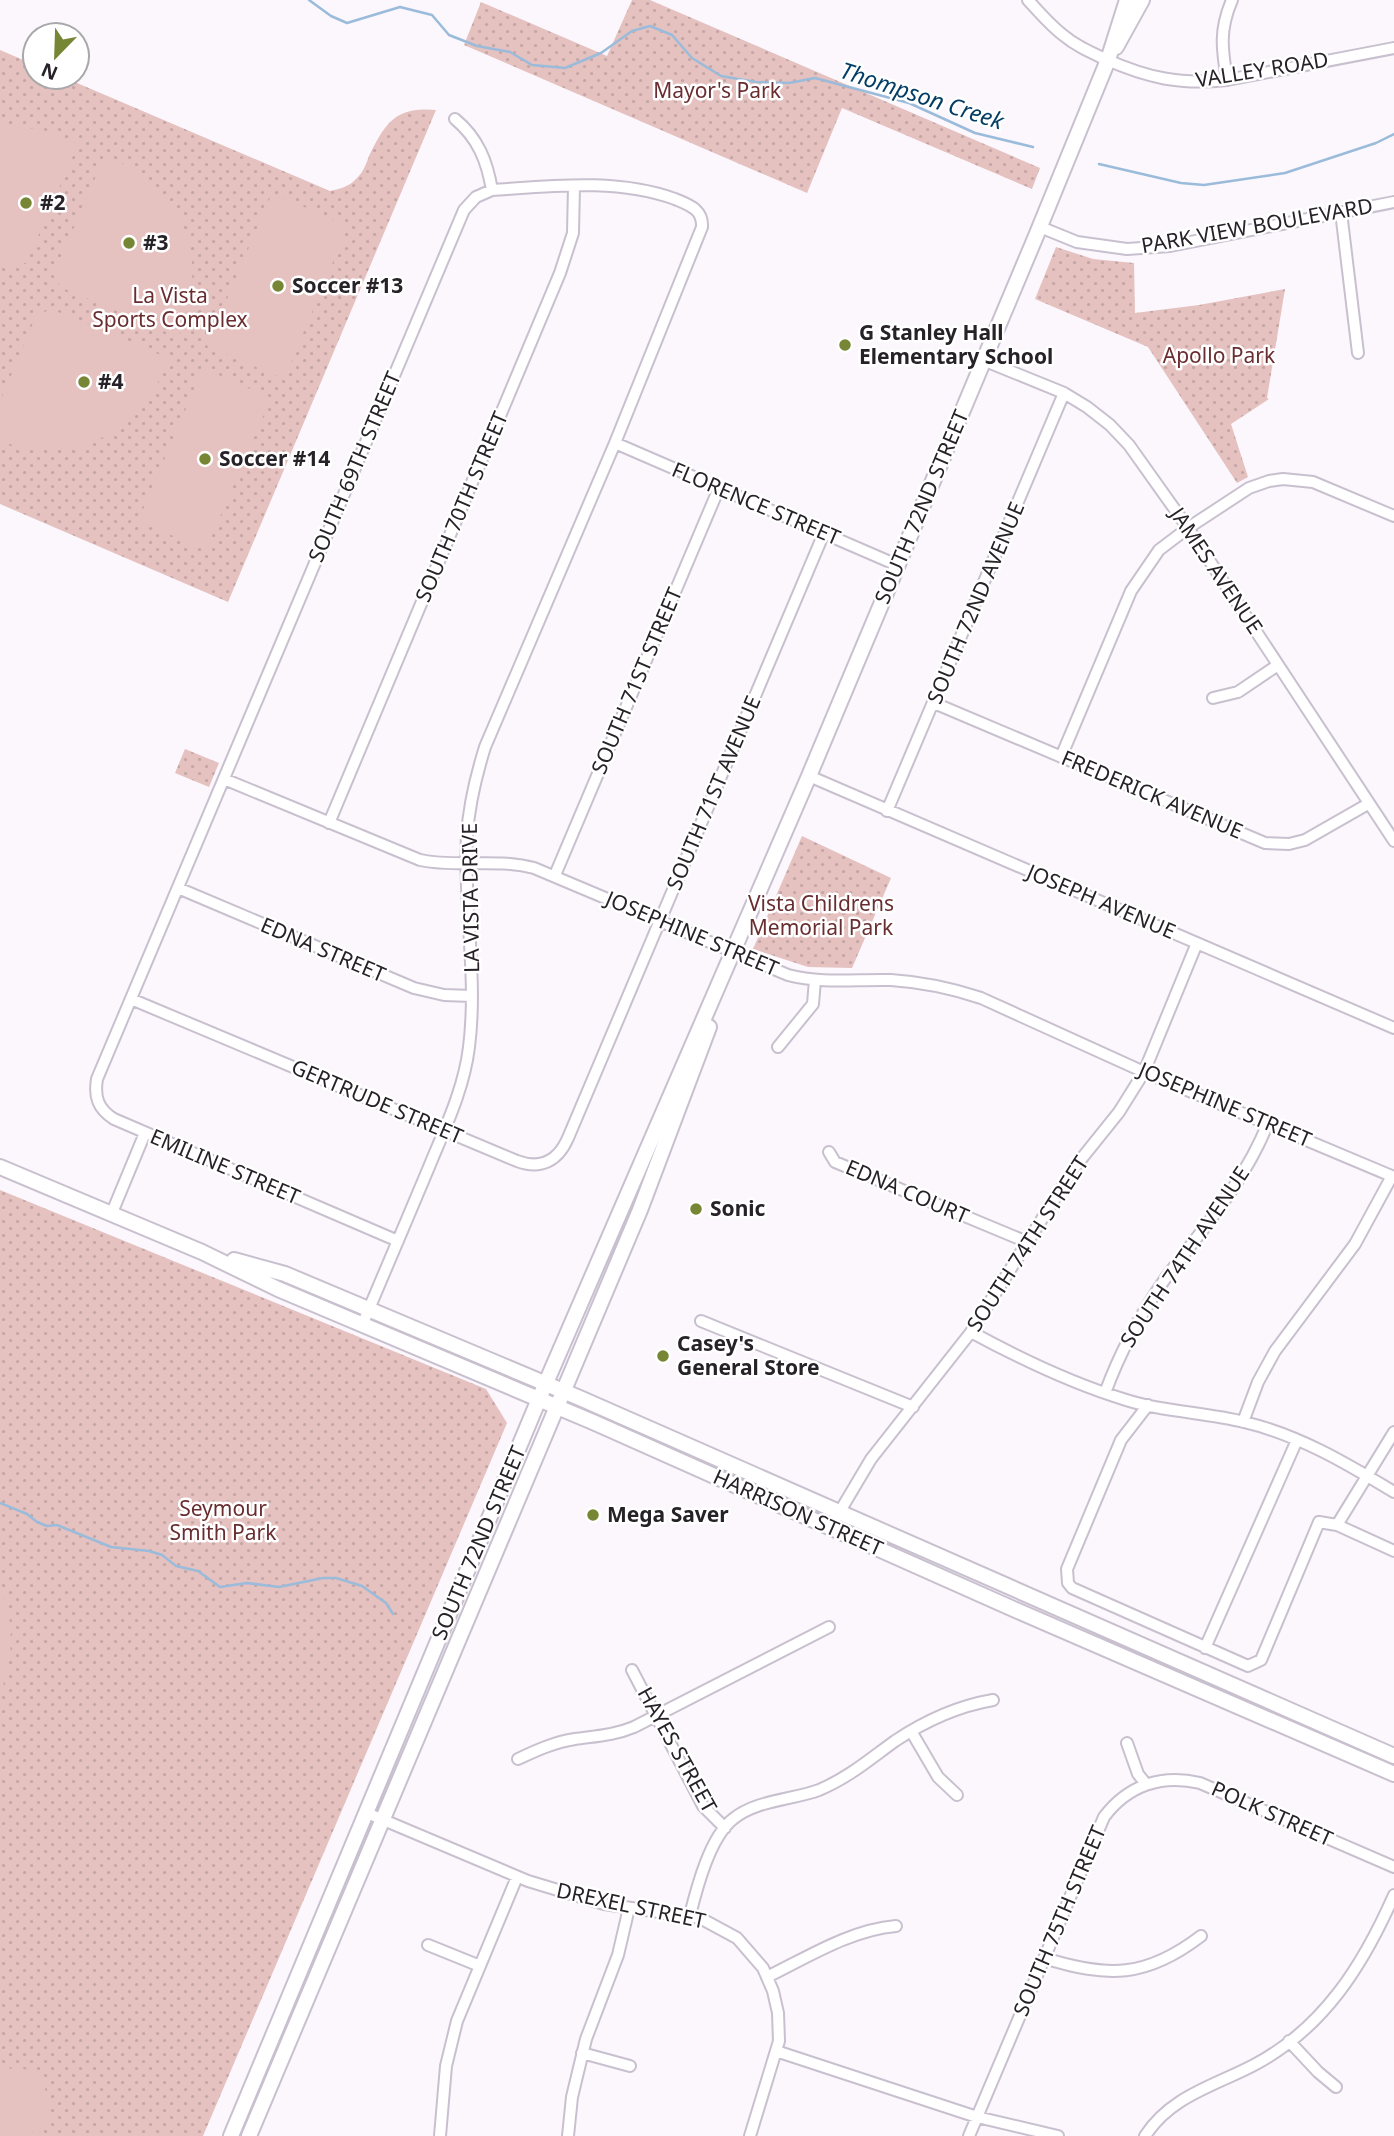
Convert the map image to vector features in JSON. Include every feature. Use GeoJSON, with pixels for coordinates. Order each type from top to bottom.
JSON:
{"type":"FeatureCollection","features":[{"type":"Feature","properties":{"kind":"main road","name":"SOUTH 72ND STREET"},"geometry":{"type":"LineString","coordinates":[[231,2136],[545,1384],[809,776],[1040,227],[1108,60],[1127,0]]}},
{"type":"Feature","properties":{"kind":"main road","name":"SOUTH 72ND STREET"},"geometry":{"type":"LineString","coordinates":[[1108,60],[1142,0]]}},
{"type":"Feature","properties":{"kind":"main road","name":"SOUTH 72ND STREET"},"geometry":{"type":"LineString","coordinates":[[249,2136],[640,1210],[726,980],[733,952]]}},
{"type":"Feature","properties":{"kind":"main road","name":"HARRISON STREET"},"geometry":{"type":"LineString","coordinates":[[0,1167],[202,1251],[278,1289],[556,1406],[1394,1774]]}},
{"type":"Feature","properties":{"kind":"main road","name":"HARRISON STREET"},"geometry":{"type":"LineString","coordinates":[[202,1251],[285,1275],[369,1309],[1394,1756]]}},
{"type":"Feature","properties":{"kind":"street","name":"VALLEY ROAD"},"geometry":{"type":"LineString","coordinates":[[1028,0],[1063,35],[1086,50],[1160,79],[1205,82],[1227,80],[1394,48]]}},
{"type":"Feature","properties":{"kind":"street"},"geometry":{"type":"LineString","coordinates":[[1227,80],[1222,28],[1232,0]]}},
{"type":"Feature","properties":{"kind":"street"},"geometry":{"type":"LineString","coordinates":[[455,119],[477,141],[492,190],[574,186]]}},
{"type":"Feature","properties":{"kind":"street","name":"LA VISTA DRIVE"},"geometry":{"type":"LineString","coordinates":[[363,1324],[444,1130],[465,1070],[471,1035],[472,996],[467,863],[470,808],[485,747],[615,443],[700,233],[700,214],[689,205],[650,192],[620,187],[574,186]]}},
{"type":"Feature","properties":{"kind":"street","name":"SOUTH 70TH STREET"},"geometry":{"type":"LineString","coordinates":[[329,823],[564,263],[574,222],[574,186]]}},
{"type":"Feature","properties":{"kind":"street","name":"SOUTH 69TH STREET"},"geometry":{"type":"LineString","coordinates":[[104,1061],[458,221],[472,200],[492,190]]}},
{"type":"Feature","properties":{"kind":"street","name":"PARK VIEW BOULEVARD"},"geometry":{"type":"LineString","coordinates":[[1040,227],[1077,242],[1127,249],[1170,246],[1394,202]]}},
{"type":"Feature","properties":{"kind":"street"},"geometry":{"type":"LineString","coordinates":[[1342,212],[1358,353]]}},
{"type":"Feature","properties":{"kind":"street","name":"JAMES AVENUE"},"geometry":{"type":"LineString","coordinates":[[983,360],[1064,393],[1110,425],[1129,445],[1188,528],[1394,841]]}},
{"type":"Feature","properties":{"kind":"street","name":"SOUTH 72ND AVENUE"},"geometry":{"type":"LineString","coordinates":[[887,811],[1064,393]]}},
{"type":"Feature","properties":{"kind":"street","name":"FLORENCE STREET"},"geometry":{"type":"LineString","coordinates":[[615,443],[897,565]]}},
{"type":"Feature","properties":{"kind":"street"},"geometry":{"type":"LineString","coordinates":[[1061,757],[1131,591],[1159,550],[1188,528],[1249,488],[1283,479],[1319,484],[1394,516]]}},
{"type":"Feature","properties":{"kind":"street","name":"SOUTH 71ST STREET"},"geometry":{"type":"LineString","coordinates":[[555,876],[719,488]]}},
{"type":"Feature","properties":{"kind":"street","name":"SOUTH 71ST AVENUE"},"geometry":{"type":"LineString","coordinates":[[587,1091],[824,533]]}},
{"type":"Feature","properties":{"kind":"street"},"geometry":{"type":"LineString","coordinates":[[1213,698],[1238,692],[1278,665]]}},
{"type":"Feature","properties":{"kind":"street","name":"FREDERICK AVENUE"},"geometry":{"type":"LineString","coordinates":[[934,703],[1265,843],[1289,844],[1305,841],[1368,804]]}},
{"type":"Feature","properties":{"kind":"street","name":"JOSEPH AVENUE"},"geometry":{"type":"LineString","coordinates":[[809,776],[1394,1028]]}},
{"type":"Feature","properties":{"kind":"street","name":"JOSEPHINE STREET"},"geometry":{"type":"LineString","coordinates":[[224,779],[420,860],[517,863],[555,876],[788,975],[815,980],[900,981],[955,989],[981,998],[1144,1072],[1393,1176]]}},
{"type":"Feature","properties":{"kind":"street","name":"EDNA STREET"},"geometry":{"type":"LineString","coordinates":[[178,888],[414,988],[444,995],[472,996]]}},
{"type":"Feature","properties":{"kind":"street","name":"SOUTH 74TH STREET"},"geometry":{"type":"LineString","coordinates":[[830,1528],[871,1459],[971,1332],[1074,1168],[1119,1112],[1144,1072],[1197,943]]}},
{"type":"Feature","properties":{"kind":"street"},"geometry":{"type":"LineString","coordinates":[[778,1047],[813,1004],[815,980]]}},
{"type":"Feature","properties":{"kind":"street","name":"GERTRUDE STREET"},"geometry":{"type":"LineString","coordinates":[[131,999],[523,1163],[536,1165],[547,1163],[556,1157],[563,1149],[587,1091]]}},
{"type":"Feature","properties":{"kind":"street","name":"EMILINE STREET"},"geometry":{"type":"LineString","coordinates":[[104,1061],[95,1088],[96,1096],[100,1107],[114,1119],[398,1241]]}},
{"type":"Feature","properties":{"kind":"street","name":"SOUTH 74TH AVENUE"},"geometry":{"type":"LineString","coordinates":[[1105,1392],[1116,1361],[1135,1325],[1165,1280],[1235,1188],[1268,1123]]}},
{"type":"Feature","properties":{"kind":"street"},"geometry":{"type":"LineString","coordinates":[[111,1214],[145,1133]]}},
{"type":"Feature","properties":{"kind":"street","name":"EDNA COURT"},"geometry":{"type":"LineString","coordinates":[[829,1152],[835,1161],[1027,1242]]}},
{"type":"Feature","properties":{"kind":"street"},"geometry":{"type":"LineString","coordinates":[[1243,1422],[1258,1382],[1275,1351],[1355,1244],[1393,1176]]}},
{"type":"Feature","properties":{"kind":"street"},"geometry":{"type":"LineString","coordinates":[[701,1321],[913,1407]]}},
{"type":"Feature","properties":{"kind":"street"},"geometry":{"type":"LineString","coordinates":[[971,1332],[1055,1372],[1105,1392],[1148,1405],[1243,1422],[1276,1431],[1335,1456],[1394,1492]]}},
{"type":"Feature","properties":{"kind":"street"},"geometry":{"type":"LineString","coordinates":[[1148,1405],[1121,1440],[1067,1569],[1068,1583],[1072,1588],[1248,1666],[1261,1660],[1319,1522],[1337,1525],[1394,1551]]}},
{"type":"Feature","properties":{"kind":"street"},"geometry":{"type":"LineString","coordinates":[[1337,1525],[1394,1432]]}},
{"type":"Feature","properties":{"kind":"street"},"geometry":{"type":"LineString","coordinates":[[1205,1647],[1297,1440]]}},
{"type":"Feature","properties":{"kind":"street"},"geometry":{"type":"LineString","coordinates":[[518,1759],[562,1742],[621,1732],[656,1717],[829,1627]]}},
{"type":"Feature","properties":{"kind":"street","name":"HAYES STREET"},"geometry":{"type":"LineString","coordinates":[[632,1670],[703,1806],[725,1828]]}},
{"type":"Feature","properties":{"kind":"street"},"geometry":{"type":"LineString","coordinates":[[690,1916],[715,1844],[731,1820],[749,1809],[801,1796],[840,1780],[911,1731],[971,1704],[993,1700]]}},
{"type":"Feature","properties":{"kind":"street"},"geometry":{"type":"LineString","coordinates":[[911,1731],[938,1777],[957,1795]]}},
{"type":"Feature","properties":{"kind":"street"},"geometry":{"type":"LineString","coordinates":[[1126,1743],[1138,1774],[1146,1784]]}},
{"type":"Feature","properties":{"kind":"street","name":"POLK STREET"},"geometry":{"type":"LineString","coordinates":[[1146,1784],[1174,1779],[1200,1783],[1394,1867]]}},
{"type":"Feature","properties":{"kind":"street","name":"SOUTH 75TH STREET"},"geometry":{"type":"LineString","coordinates":[[969,2136],[1104,1816],[1122,1796],[1146,1784]]}},
{"type":"Feature","properties":{"kind":"street","name":"DREXEL STREET"},"geometry":{"type":"LineString","coordinates":[[367,1813],[517,1877],[572,1895],[629,1908],[690,1916],[716,1925],[737,1938],[759,1962],[767,1977],[778,2013],[776,2051],[750,2136]]}},
{"type":"Feature","properties":{"kind":"street"},"geometry":{"type":"LineString","coordinates":[[440,2136],[449,2049],[457,2021],[517,1877]]}},
{"type":"Feature","properties":{"kind":"street"},"geometry":{"type":"LineString","coordinates":[[1145,2136],[1160,2115],[1179,2100],[1254,2064],[1289,2041],[1326,2008],[1355,1972],[1376,1937],[1394,1895]]}},
{"type":"Feature","properties":{"kind":"street"},"geometry":{"type":"LineString","coordinates":[[568,2136],[572,2097],[582,2053],[618,1955],[629,1908]]}},
{"type":"Feature","properties":{"kind":"street"},"geometry":{"type":"LineString","coordinates":[[767,1977],[860,1933],[896,1926]]}},
{"type":"Feature","properties":{"kind":"street"},"geometry":{"type":"LineString","coordinates":[[1044,1958],[1088,1971],[1129,1970],[1167,1959],[1201,1936]]}},
{"type":"Feature","properties":{"kind":"street"},"geometry":{"type":"LineString","coordinates":[[428,1945],[480,1966]]}},
{"type":"Feature","properties":{"kind":"street"},"geometry":{"type":"LineString","coordinates":[[1289,2041],[1336,2087]]}},
{"type":"Feature","properties":{"kind":"street"},"geometry":{"type":"LineString","coordinates":[[776,2051],[977,2117],[1058,2136]]}},
{"type":"Feature","properties":{"kind":"street"},"geometry":{"type":"LineString","coordinates":[[582,2053],[630,2066]]}},
{"type":"Feature","properties":{"kind":"green space","name":"Mayor's Park"},"geometry":{"type":"Polygon","coordinates":[[[632,0],[650,0],[1040,168],[1032,189],[842,108],[807,193],[464,45],[481,2],[607,56],[632,0]]]}},
{"type":"Feature","properties":{"kind":"green space","name":"La Vista Sports Complex"},"geometry":{"type":"Polygon","coordinates":[[[0,50],[21,59],[21,91],[91,89],[330,191],[346,186],[357,178],[381,134],[394,119],[411,111],[436,110],[228,602],[0,504],[0,50]]]}},
{"type":"Feature","properties":{"kind":"green space","name":"#2"},"geometry":{"type":"Polygon","coordinates":[[[0,127],[41,129],[78,144],[27,262],[14,268],[0,262],[0,127]]]}},
{"type":"Feature","properties":{"kind":"green space","name":"#3"},"geometry":{"type":"Polygon","coordinates":[[[105,155],[132,169],[155,187],[172,206],[184,229],[191,253],[192,280],[188,308],[178,337],[60,287],[54,274],[105,155]]]}},
{"type":"Feature","properties":{"kind":"green space","name":"Soccer #13"},"geometry":{"type":"Polygon","coordinates":[[[272,193],[348,226],[284,379],[207,346],[272,193]]]}},
{"type":"Feature","properties":{"kind":"green space","name":"Apollo Park"},"geometry":{"type":"Polygon","coordinates":[[[1056,247],[1093,259],[1134,263],[1135,313],[1199,305],[1285,289],[1267,398],[1269,399],[1231,424],[1248,477],[1237,483],[1148,347],[1035,299],[1056,247]]]}},
{"type":"Feature","properties":{"kind":"green space","name":"#4"},"geometry":{"type":"Polygon","coordinates":[[[51,309],[170,359],[157,385],[141,406],[123,424],[103,438],[80,446],[55,450],[29,448],[0,441],[0,402],[36,316],[51,309]]]}},
{"type":"Feature","properties":{"kind":"green space","name":"Soccer #14"},"geometry":{"type":"Polygon","coordinates":[[[203,368],[271,398],[206,550],[138,521],[203,368]]]}},
{"type":"Feature","properties":{"kind":"green space"},"geometry":{"type":"Polygon","coordinates":[[[185,749],[219,763],[209,787],[175,773],[185,749]]]}},
{"type":"Feature","properties":{"kind":"green space","name":"Vista Childrens Memorial Park"},"geometry":{"type":"Polygon","coordinates":[[[802,836],[891,878],[852,968],[808,967],[753,949],[802,836]]]}},
{"type":"Feature","properties":{"kind":"green space","name":"Seymour Smith Park"},"geometry":{"type":"Polygon","coordinates":[[[0,1190],[486,1389],[507,1423],[203,2136],[0,2136],[0,1190]]]}},
{"type":"Feature","properties":{"kind":"green space"},"geometry":{"type":"Polygon","coordinates":[[[0,1586],[8,1613],[11,1640],[8,1667],[0,1694],[0,1586]]]}},
{"type":"Feature","properties":{"kind":"green space"},"geometry":{"type":"Polygon","coordinates":[[[21,2068],[34,2072],[44,2080],[50,2123],[28,2135],[0,2136],[0,2069],[21,2068]]]}},
{"type":"Feature","properties":{"kind":"waterway","name":"Thompson Creek"},"geometry":{"type":"LineString","coordinates":[[309,0],[331,16],[347,23],[400,7],[432,15],[449,35],[477,46],[510,52],[532,65],[565,68],[601,53],[632,31],[650,26],[672,35],[692,58],[721,76],[756,82],[789,83],[815,78],[909,103],[975,133],[1033,147]]}},
{"type":"Feature","properties":{"kind":"waterway","name":"Thompson Creek"},"geometry":{"type":"LineString","coordinates":[[1099,164],[1181,183],[1204,185],[1285,173],[1376,143],[1394,134]]}},
{"type":"Feature","properties":{"kind":"waterway"},"geometry":{"type":"LineString","coordinates":[[0,1503],[47,1526],[57,1525],[111,1547],[162,1555],[176,1566],[198,1571],[220,1587],[247,1583],[279,1587],[336,1578],[362,1586],[386,1603],[393,1614]]}},
{"type":"Feature","properties":{"kind":"place","name":"#2"},"geometry":{"type":"Point","coordinates":[26,203]}},
{"type":"Feature","properties":{"kind":"place","name":"#3"},"geometry":{"type":"Point","coordinates":[129,243]}},
{"type":"Feature","properties":{"kind":"place","name":"Soccer #13"},"geometry":{"type":"Point","coordinates":[278,286]}},
{"type":"Feature","properties":{"kind":"place","name":"G Stanley Hall Elementary School"},"geometry":{"type":"Point","coordinates":[845,345]}},
{"type":"Feature","properties":{"kind":"place","name":"#4"},"geometry":{"type":"Point","coordinates":[84,382]}},
{"type":"Feature","properties":{"kind":"place","name":"Soccer #14"},"geometry":{"type":"Point","coordinates":[205,459]}},
{"type":"Feature","properties":{"kind":"place","name":"Sonic"},"geometry":{"type":"Point","coordinates":[696,1209]}},
{"type":"Feature","properties":{"kind":"place","name":"Casey's General Store"},"geometry":{"type":"Point","coordinates":[663,1356]}},
{"type":"Feature","properties":{"kind":"place","name":"Mega Saver"},"geometry":{"type":"Point","coordinates":[593,1515]}}]}
